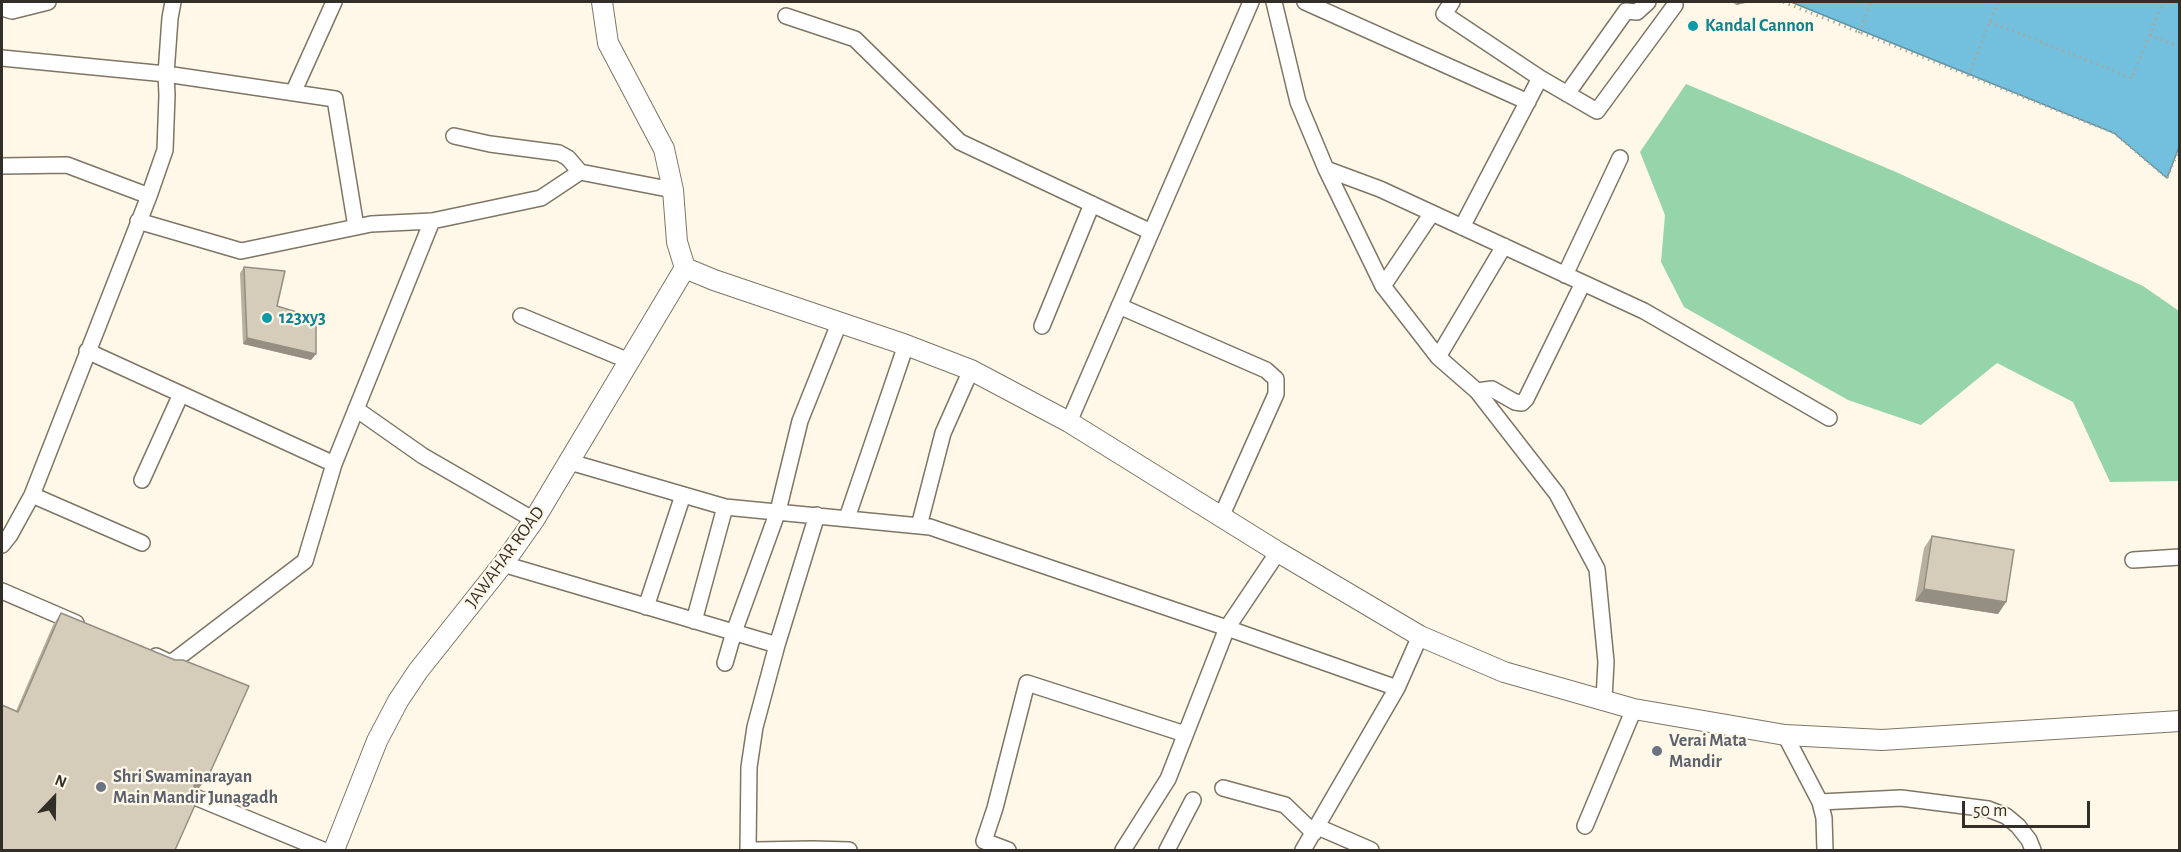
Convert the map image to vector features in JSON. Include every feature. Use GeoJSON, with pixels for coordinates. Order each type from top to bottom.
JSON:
{"type":"FeatureCollection","features":[{"type":"Feature","properties":{"kind":"street"},"geometry":{"type":"LineString","coordinates":[[2,8],[12,11],[48,2]]}},
{"type":"Feature","properties":{"kind":"street"},"geometry":{"type":"LineString","coordinates":[[2,545],[32,495],[165,150],[166,74],[173,2]]}},
{"type":"Feature","properties":{"kind":"street"},"geometry":{"type":"LineString","coordinates":[[293,93],[334,2]]}},
{"type":"Feature","properties":{"kind":"street"},"geometry":{"type":"LineString","coordinates":[[602,2],[608,43],[664,149],[673,190],[677,242],[685,268],[714,280],[840,321],[971,370],[1069,422],[1278,552],[1420,636],[1504,672],[1634,708],[1785,735],[1882,740],[2180,721]]}},
{"type":"Feature","properties":{"kind":"street"},"geometry":{"type":"LineString","coordinates":[[1274,2],[1298,102],[1326,169],[1383,285],[1438,357],[1477,391],[1557,494],[1597,569],[1606,662],[1604,699]]}},
{"type":"Feature","properties":{"kind":"street"},"geometry":{"type":"LineString","coordinates":[[1305,2],[1528,102]]}},
{"type":"Feature","properties":{"kind":"street"},"geometry":{"type":"LineString","coordinates":[[1452,2],[1444,14],[1540,78],[1597,111],[1675,5]]}},
{"type":"Feature","properties":{"kind":"street"},"geometry":{"type":"LineString","coordinates":[[1567,94],[1620,6],[1637,12],[1648,2]]}},
{"type":"Feature","properties":{"kind":"street"},"geometry":{"type":"LineString","coordinates":[[1069,422],[1246,4]]}},
{"type":"Feature","properties":{"kind":"street"},"geometry":{"type":"LineString","coordinates":[[786,16],[855,39],[960,142],[1151,232]]}},
{"type":"Feature","properties":{"kind":"street"},"geometry":{"type":"LineString","coordinates":[[2,58],[166,74],[334,99],[356,227]]}},
{"type":"Feature","properties":{"kind":"street"},"geometry":{"type":"LineString","coordinates":[[1462,227],[1540,78]]}},
{"type":"Feature","properties":{"kind":"street"},"geometry":{"type":"LineString","coordinates":[[454,136],[490,144],[559,153],[568,158],[580,172],[673,190]]}},
{"type":"Feature","properties":{"kind":"street"},"geometry":{"type":"LineString","coordinates":[[1565,274],[1620,158]]}},
{"type":"Feature","properties":{"kind":"street"},"geometry":{"type":"LineString","coordinates":[[2,166],[67,165],[149,196]]}},
{"type":"Feature","properties":{"kind":"street"},"geometry":{"type":"LineString","coordinates":[[1326,169],[1380,189],[1644,311],[1829,418]]}},
{"type":"Feature","properties":{"kind":"street"},"geometry":{"type":"LineString","coordinates":[[138,221],[241,251],[371,224],[432,221],[541,198],[580,172]]}},
{"type":"Feature","properties":{"kind":"street"},"geometry":{"type":"LineString","coordinates":[[1042,326],[1092,204]]}},
{"type":"Feature","properties":{"kind":"street"},"geometry":{"type":"LineString","coordinates":[[1383,285],[1432,213]]}},
{"type":"Feature","properties":{"kind":"street"},"geometry":{"type":"LineString","coordinates":[[140,649],[171,663],[305,561],[334,464],[432,221]]}},
{"type":"Feature","properties":{"kind":"street"},"geometry":{"type":"LineString","coordinates":[[1438,357],[1504,246]]}},
{"type":"Feature","properties":{"kind":"street","name":"JAWAHAR ROAD"},"geometry":{"type":"LineString","coordinates":[[334,850],[377,741],[398,701],[418,671],[503,564],[534,520],[685,268]]}},
{"type":"Feature","properties":{"kind":"street"},"geometry":{"type":"LineString","coordinates":[[1477,391],[1492,389],[1522,404],[1583,283]]}},
{"type":"Feature","properties":{"kind":"street"},"geometry":{"type":"LineString","coordinates":[[1119,306],[1266,370],[1276,379],[1276,394],[1221,517]]}},
{"type":"Feature","properties":{"kind":"street"},"geometry":{"type":"LineString","coordinates":[[521,316],[629,360]]}},
{"type":"Feature","properties":{"kind":"street"},"geometry":{"type":"LineString","coordinates":[[726,663],[734,632],[778,512],[800,421],[840,321]]}},
{"type":"Feature","properties":{"kind":"street"},"geometry":{"type":"LineString","coordinates":[[847,518],[906,345]]}},
{"type":"Feature","properties":{"kind":"street"},"geometry":{"type":"LineString","coordinates":[[87,351],[334,464]]}},
{"type":"Feature","properties":{"kind":"street"},"geometry":{"type":"LineString","coordinates":[[919,526],[943,433],[971,370]]}},
{"type":"Feature","properties":{"kind":"street"},"geometry":{"type":"LineString","coordinates":[[142,480],[181,394]]}},
{"type":"Feature","properties":{"kind":"street"},"geometry":{"type":"LineString","coordinates":[[356,409],[423,456],[534,520]]}},
{"type":"Feature","properties":{"kind":"street"},"geometry":{"type":"LineString","coordinates":[[570,462],[725,507],[930,527],[1397,688]]}},
{"type":"Feature","properties":{"kind":"street"},"geometry":{"type":"LineString","coordinates":[[32,495],[142,543]]}},
{"type":"Feature","properties":{"kind":"street"},"geometry":{"type":"LineString","coordinates":[[646,607],[683,495]]}},
{"type":"Feature","properties":{"kind":"street"},"geometry":{"type":"LineString","coordinates":[[694,621],[725,507]]}},
{"type":"Feature","properties":{"kind":"street"},"geometry":{"type":"LineString","coordinates":[[748,850],[749,767],[755,727],[777,645],[817,515]]}},
{"type":"Feature","properties":{"kind":"street"},"geometry":{"type":"LineString","coordinates":[[1123,850],[1168,779],[1227,628],[1278,552]]}},
{"type":"Feature","properties":{"kind":"street"},"geometry":{"type":"LineString","coordinates":[[2133,560],[2180,557]]}},
{"type":"Feature","properties":{"kind":"street"},"geometry":{"type":"LineString","coordinates":[[503,564],[777,645]]}},
{"type":"Feature","properties":{"kind":"street"},"geometry":{"type":"LineString","coordinates":[[2,591],[87,627]]}},
{"type":"Feature","properties":{"kind":"street"},"geometry":{"type":"LineString","coordinates":[[1303,850],[1397,688],[1420,636]]}},
{"type":"Feature","properties":{"kind":"street"},"geometry":{"type":"LineString","coordinates":[[1008,850],[984,842],[1027,683],[1185,734]]}},
{"type":"Feature","properties":{"kind":"street"},"geometry":{"type":"LineString","coordinates":[[1585,826],[1634,708]]}},
{"type":"Feature","properties":{"kind":"street"},"geometry":{"type":"LineString","coordinates":[[1785,735],[1820,802],[1824,818],[1825,850]]}},
{"type":"Feature","properties":{"kind":"street"},"geometry":{"type":"LineString","coordinates":[[1223,788],[1285,806],[1316,830],[1371,850]]}},
{"type":"Feature","properties":{"kind":"street"},"geometry":{"type":"LineString","coordinates":[[195,797],[323,850]]}},
{"type":"Feature","properties":{"kind":"street"},"geometry":{"type":"LineString","coordinates":[[1820,802],[1901,798],[1966,804],[2006,816],[2018,826],[2029,840],[2033,850]]}},
{"type":"Feature","properties":{"kind":"street"},"geometry":{"type":"LineString","coordinates":[[1167,850],[1193,800]]}},
{"type":"Feature","properties":{"kind":"street"},"geometry":{"type":"LineString","coordinates":[[755,850],[849,850]]}},
{"type":"Feature","properties":{"kind":"path"},"geometry":{"type":"LineString","coordinates":[[1783,2],[2114,133],[2167,178],[2180,147]]}},
{"type":"Feature","properties":{"kind":"path"},"geometry":{"type":"LineString","coordinates":[[1859,33],[1871,2]]}},
{"type":"Feature","properties":{"kind":"path"},"geometry":{"type":"LineString","coordinates":[[1968,76],[1998,2]]}},
{"type":"Feature","properties":{"kind":"path"},"geometry":{"type":"LineString","coordinates":[[1990,22],[2132,78],[2163,2]]}},
{"type":"Feature","properties":{"kind":"path"},"geometry":{"type":"LineString","coordinates":[[2150,35],[2180,47]]}},
{"type":"Feature","properties":{"kind":"green space"},"geometry":{"type":"Polygon","coordinates":[[[1686,84],[1896,172],[2143,286],[2179,311],[2179,481],[2110,482],[2073,402],[1997,363],[1921,425],[1848,400],[1684,307],[1661,262],[1665,215],[1640,152],[1686,84]]]}},
{"type":"Feature","properties":{"kind":"water"},"geometry":{"type":"Polygon","coordinates":[[[1791,2],[2179,2],[2179,147],[2167,178],[2114,133],[1791,2]]]}},
{"type":"Feature","properties":{"kind":"building","name":"123xy3"},"geometry":{"type":"Polygon","coordinates":[[[244,267],[285,271],[277,306],[316,318],[316,354],[247,338],[244,267]]]}},
{"type":"Feature","properties":{"kind":"building"},"geometry":{"type":"Polygon","coordinates":[[[1932,536],[2014,550],[2006,602],[1924,589],[1932,536]]]}},
{"type":"Feature","properties":{"kind":"building","name":"Shri Swaminarayan Main Mandir Junagadh"},"geometry":{"type":"Polygon","coordinates":[[[61,613],[175,660],[183,660],[249,686],[208,777],[201,776],[195,781],[194,787],[200,794],[175,850],[2,850],[2,705],[18,712],[61,613]]]}},
{"type":"Feature","properties":{"kind":"place","name":"Kandal Cannon"},"geometry":{"type":"Point","coordinates":[1693,26]}},
{"type":"Feature","properties":{"kind":"place","name":"123xy3"},"geometry":{"type":"Point","coordinates":[267,318]}},
{"type":"Feature","properties":{"kind":"place","name":"Verai Mata Mandir"},"geometry":{"type":"Point","coordinates":[1657,751]}},
{"type":"Feature","properties":{"kind":"place","name":"Shri Swaminarayan Main Mandir Junagadh"},"geometry":{"type":"Point","coordinates":[101,787]}}]}
